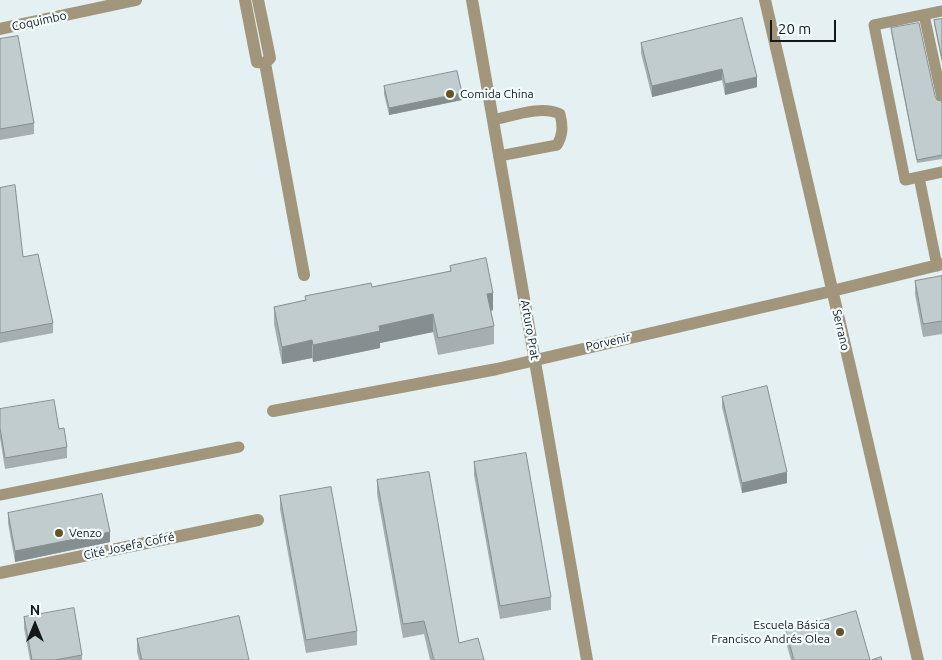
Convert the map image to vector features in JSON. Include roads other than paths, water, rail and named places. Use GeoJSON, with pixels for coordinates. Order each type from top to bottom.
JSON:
{"type":"FeatureCollection","features":[{"type":"Feature","properties":{"kind":"street","name":"Coquimbo"},"geometry":{"type":"LineString","coordinates":[[0,29],[136,0]]}},
{"type":"Feature","properties":{"kind":"street"},"geometry":{"type":"LineString","coordinates":[[245,0],[257,62],[265,63]]}},
{"type":"Feature","properties":{"kind":"street"},"geometry":{"type":"LineString","coordinates":[[258,0],[270,58],[265,63]]}},
{"type":"Feature","properties":{"kind":"street","name":"Arturo Prat"},"geometry":{"type":"LineString","coordinates":[[472,0],[587,660]]}},
{"type":"Feature","properties":{"kind":"street","name":"Serrano"},"geometry":{"type":"LineString","coordinates":[[764,0],[918,660]]}},
{"type":"Feature","properties":{"kind":"street"},"geometry":{"type":"LineString","coordinates":[[265,63],[304,275]]}},
{"type":"Feature","properties":{"kind":"street","name":"Porvenir"},"geometry":{"type":"LineString","coordinates":[[273,411],[497,368],[940,265]]}},
{"type":"Feature","properties":{"kind":"street","name":"Cité Josefa Cofré"},"geometry":{"type":"LineString","coordinates":[[0,573],[258,520]]}},
{"type":"Feature","properties":{"kind":"lane"},"geometry":{"type":"LineString","coordinates":[[942,11],[874,25],[905,180],[942,172]]}},
{"type":"Feature","properties":{"kind":"lane"},"geometry":{"type":"LineString","coordinates":[[924,15],[942,98]]}},
{"type":"Feature","properties":{"kind":"lane"},"geometry":{"type":"LineString","coordinates":[[493,120],[542,109],[552,110],[560,114],[562,125],[562,133],[557,145],[499,156]]}},
{"type":"Feature","properties":{"kind":"lane"},"geometry":{"type":"LineString","coordinates":[[918,177],[940,265]]}},
{"type":"Feature","properties":{"kind":"lane"},"geometry":{"type":"LineString","coordinates":[[0,495],[239,447]]}},
{"type":"Feature","properties":{"kind":"place","name":"Comida China"},"geometry":{"type":"Point","coordinates":[450,94]}},
{"type":"Feature","properties":{"kind":"place","name":"Venzo"},"geometry":{"type":"Point","coordinates":[59,533]}},
{"type":"Feature","properties":{"kind":"place","name":"Escuela Básica Francisco Andrés Olea"},"geometry":{"type":"Point","coordinates":[840,632]}}]}
